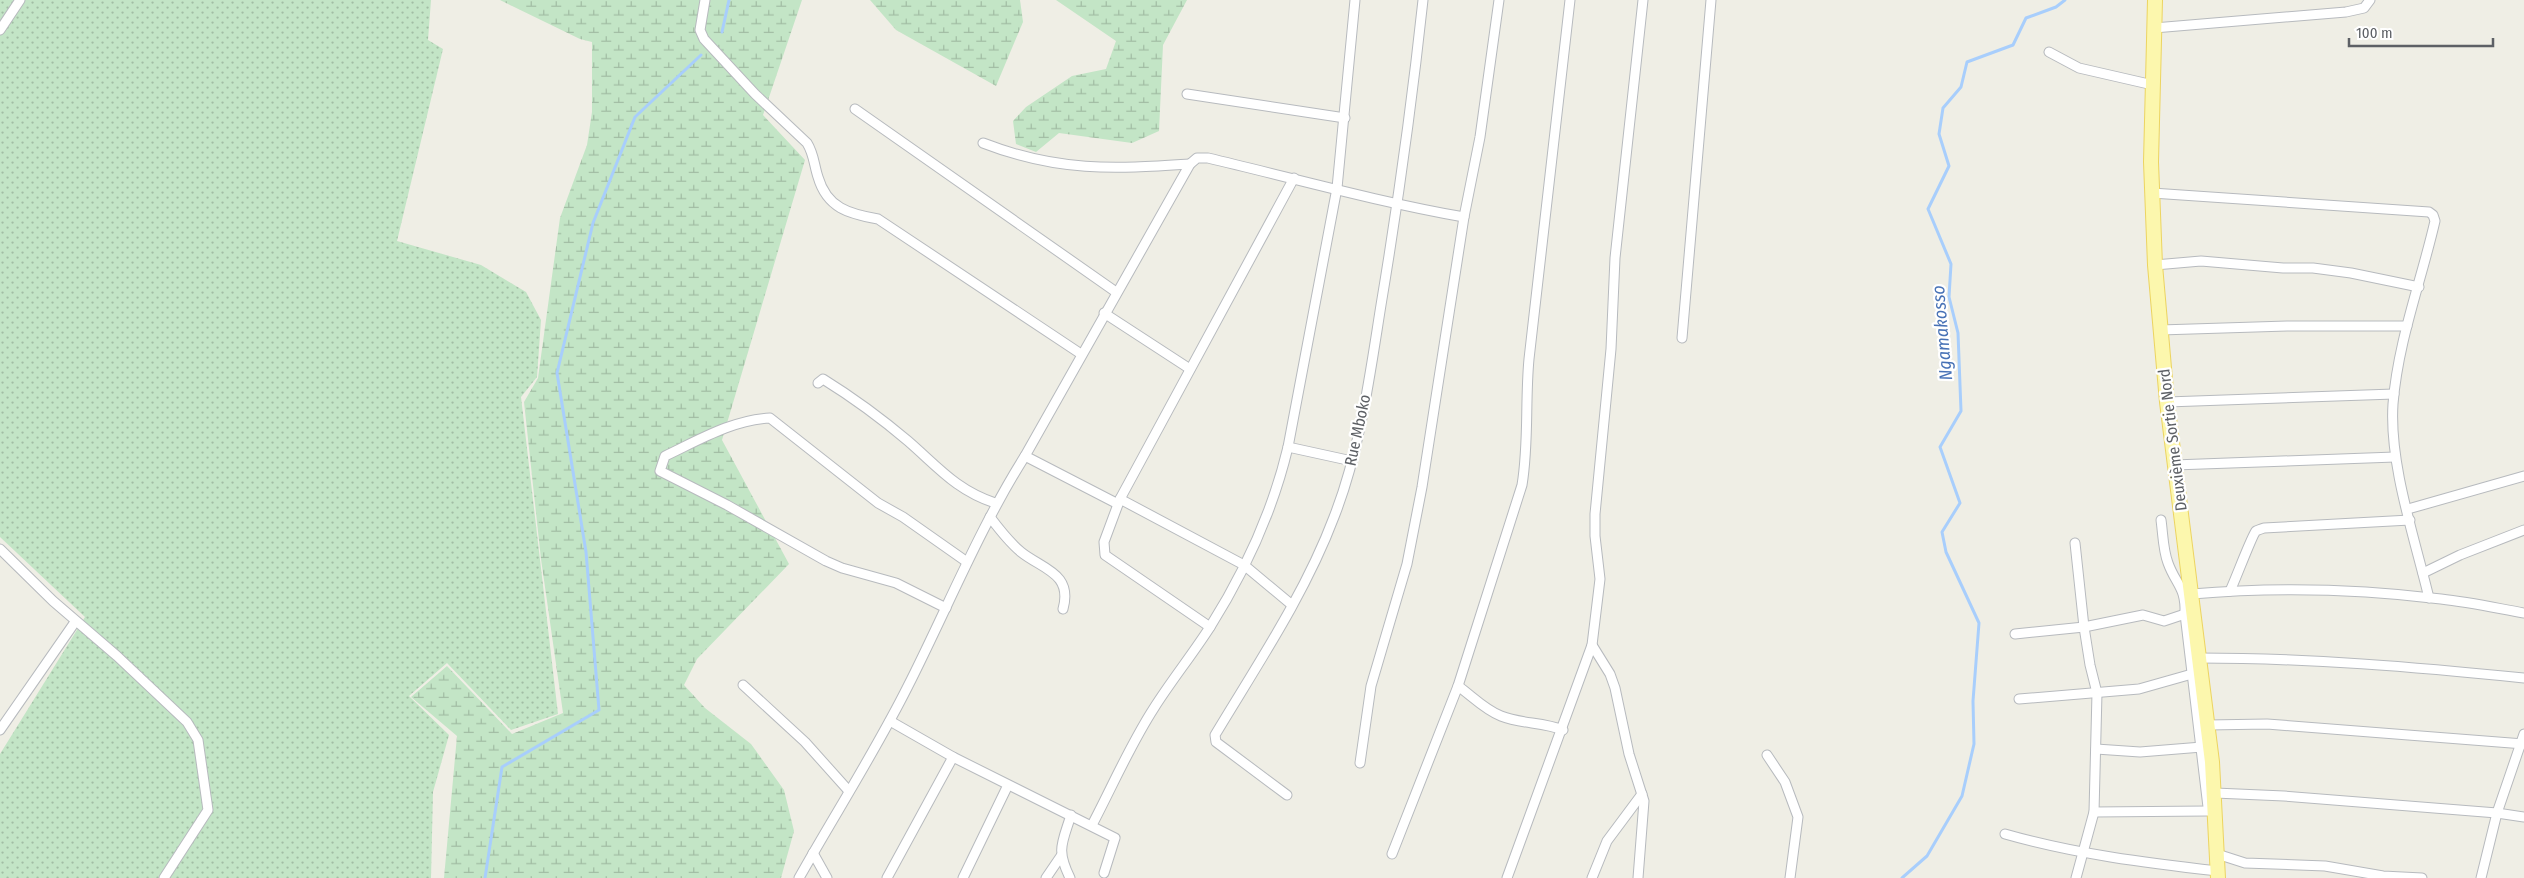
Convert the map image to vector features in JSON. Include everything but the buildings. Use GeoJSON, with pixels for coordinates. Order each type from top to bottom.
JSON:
{"type":"FeatureCollection","features":[{"type":"Feature","properties":{"kind":"main road","name":"Deuxième Sortie Nord"},"geometry":{"type":"LineString","coordinates":[[2155,0],[2152,193],[2155,265],[2174,465],[2208,725],[2215,793],[2218,874]]}},
{"type":"Feature","properties":{"kind":"street"},"geometry":{"type":"LineString","coordinates":[[0,30],[20,0]]}},
{"type":"Feature","properties":{"kind":"street"},"geometry":{"type":"LineString","coordinates":[[705,0],[700,30],[704,39],[754,94],[807,143],[812,150],[818,177],[829,200],[839,209],[852,215],[878,219],[1081,354]]}},
{"type":"Feature","properties":{"kind":"street"},"geometry":{"type":"LineString","coordinates":[[1092,825],[1153,710],[1210,627],[1244,565],[1276,486],[1288,447],[1337,188],[1345,118],[1354,0]]}},
{"type":"Feature","properties":{"kind":"street","name":"Rue Mboko"},"geometry":{"type":"LineString","coordinates":[[1287,795],[1214,739],[1292,605],[1335,516],[1352,461],[1375,342],[1397,205],[1423,0]]}},
{"type":"Feature","properties":{"kind":"street"},"geometry":{"type":"LineString","coordinates":[[1360,763],[1371,686],[1407,564],[1464,217],[1480,137],[1499,0]]}},
{"type":"Feature","properties":{"kind":"street"},"geometry":{"type":"LineString","coordinates":[[1392,854],[1458,686],[1522,485],[1527,456],[1526,398],[1529,359],[1570,0]]}},
{"type":"Feature","properties":{"kind":"street"},"geometry":{"type":"LineString","coordinates":[[1507,878],[1563,730],[1592,645],[1600,579],[1595,536],[1595,514],[1611,349],[1615,258],[1643,0]]}},
{"type":"Feature","properties":{"kind":"street"},"geometry":{"type":"LineString","coordinates":[[1682,338],[1711,0]]}},
{"type":"Feature","properties":{"kind":"street"},"geometry":{"type":"LineString","coordinates":[[2154,28],[2346,12],[2364,8],[2370,0]]}},
{"type":"Feature","properties":{"kind":"street"},"geometry":{"type":"LineString","coordinates":[[2049,52],[2079,68],[2153,85]]}},
{"type":"Feature","properties":{"kind":"street"},"geometry":{"type":"LineString","coordinates":[[1187,94],[1345,118]]}},
{"type":"Feature","properties":{"kind":"street"},"geometry":{"type":"LineString","coordinates":[[855,109],[1116,292]]}},
{"type":"Feature","properties":{"kind":"street"},"geometry":{"type":"LineString","coordinates":[[983,143],[1018,155],[1078,168],[1100,169],[1190,164]]}},
{"type":"Feature","properties":{"kind":"street"},"geometry":{"type":"LineString","coordinates":[[799,878],[848,790],[890,721],[990,517],[995,503],[1025,456],[1104,313],[1190,164],[1197,158],[1208,158],[1337,188],[1397,205],[1464,217]]}},
{"type":"Feature","properties":{"kind":"street"},"geometry":{"type":"LineString","coordinates":[[1210,627],[1105,555],[1104,542],[1119,501],[1294,178]]}},
{"type":"Feature","properties":{"kind":"street"},"geometry":{"type":"LineString","coordinates":[[2152,193],[2429,212],[2433,215],[2435,221],[2419,287],[2407,326],[2394,394],[2395,456],[2430,598]]}},
{"type":"Feature","properties":{"kind":"street"},"geometry":{"type":"LineString","coordinates":[[2155,265],[2201,261],[2283,268],[2313,268],[2351,273],[2419,287]]}},
{"type":"Feature","properties":{"kind":"street"},"geometry":{"type":"LineString","coordinates":[[1104,313],[1190,369]]}},
{"type":"Feature","properties":{"kind":"street"},"geometry":{"type":"LineString","coordinates":[[2160,330],[2287,326],[2407,326]]}},
{"type":"Feature","properties":{"kind":"street"},"geometry":{"type":"LineString","coordinates":[[818,383],[823,379],[838,388],[903,436],[958,486],[974,496],[995,503]]}},
{"type":"Feature","properties":{"kind":"street"},"geometry":{"type":"LineString","coordinates":[[2167,402],[2394,394]]}},
{"type":"Feature","properties":{"kind":"street"},"geometry":{"type":"LineString","coordinates":[[946,608],[896,584],[842,568],[826,561],[727,505],[660,471],[665,456],[733,425],[750,419],[770,418],[878,503],[903,517],[967,562]]}},
{"type":"Feature","properties":{"kind":"street"},"geometry":{"type":"LineString","coordinates":[[1288,447],[1352,461]]}},
{"type":"Feature","properties":{"kind":"street"},"geometry":{"type":"LineString","coordinates":[[1025,456],[1119,501],[1244,565],[1292,605]]}},
{"type":"Feature","properties":{"kind":"street"},"geometry":{"type":"LineString","coordinates":[[2174,465],[2395,456]]}},
{"type":"Feature","properties":{"kind":"street"},"geometry":{"type":"LineString","coordinates":[[2408,509],[2524,476]]}},
{"type":"Feature","properties":{"kind":"street"},"geometry":{"type":"LineString","coordinates":[[990,517],[1017,548],[1046,567],[1060,580],[1066,597],[1063,608]]}},
{"type":"Feature","properties":{"kind":"street"},"geometry":{"type":"LineString","coordinates":[[2161,520],[2168,563],[2180,583],[2185,599],[2184,614],[2202,747],[2208,811],[2217,827]]}},
{"type":"Feature","properties":{"kind":"street"},"geometry":{"type":"LineString","coordinates":[[2230,591],[2244,563],[2251,539],[2256,532],[2264,528],[2410,520]]}},
{"type":"Feature","properties":{"kind":"street"},"geometry":{"type":"LineString","coordinates":[[2423,572],[2524,530]]}},
{"type":"Feature","properties":{"kind":"street"},"geometry":{"type":"LineString","coordinates":[[2075,543],[2084,627],[2097,693],[2094,812],[2076,878]]}},
{"type":"Feature","properties":{"kind":"street"},"geometry":{"type":"LineString","coordinates":[[0,549],[75,622],[151,686],[187,722],[198,740],[208,810],[164,878]]}},
{"type":"Feature","properties":{"kind":"street"},"geometry":{"type":"LineString","coordinates":[[2192,594],[2262,589],[2430,598],[2524,613]]}},
{"type":"Feature","properties":{"kind":"street"},"geometry":{"type":"LineString","coordinates":[[2015,634],[2084,627],[2143,615],[2164,621],[2184,614]]}},
{"type":"Feature","properties":{"kind":"street"},"geometry":{"type":"LineString","coordinates":[[0,730],[75,622]]}},
{"type":"Feature","properties":{"kind":"street"},"geometry":{"type":"LineString","coordinates":[[1592,645],[1610,674],[1615,688],[1629,754],[1642,794],[1644,809],[1638,878]]}},
{"type":"Feature","properties":{"kind":"street"},"geometry":{"type":"LineString","coordinates":[[2199,658],[2272,658],[2416,667],[2524,678]]}},
{"type":"Feature","properties":{"kind":"street"},"geometry":{"type":"LineString","coordinates":[[2019,699],[2139,689],[2192,674]]}},
{"type":"Feature","properties":{"kind":"street"},"geometry":{"type":"LineString","coordinates":[[743,685],[805,742],[848,790]]}},
{"type":"Feature","properties":{"kind":"street"},"geometry":{"type":"LineString","coordinates":[[1458,686],[1487,709],[1501,716],[1546,724],[1563,730]]}},
{"type":"Feature","properties":{"kind":"street"},"geometry":{"type":"LineString","coordinates":[[890,721],[953,757],[1115,838],[1104,873]]}},
{"type":"Feature","properties":{"kind":"street"},"geometry":{"type":"LineString","coordinates":[[2208,725],[2267,724],[2523,740],[2497,813],[2481,878]]}},
{"type":"Feature","properties":{"kind":"street"},"geometry":{"type":"LineString","coordinates":[[2096,748],[2140,752],[2202,747]]}},
{"type":"Feature","properties":{"kind":"street"},"geometry":{"type":"LineString","coordinates":[[1767,755],[1785,782],[1798,817],[1790,878]]}},
{"type":"Feature","properties":{"kind":"street"},"geometry":{"type":"LineString","coordinates":[[887,878],[953,757]]}},
{"type":"Feature","properties":{"kind":"street"},"geometry":{"type":"LineString","coordinates":[[963,878],[1008,785]]}},
{"type":"Feature","properties":{"kind":"street"},"geometry":{"type":"LineString","coordinates":[[2215,793],[2284,796],[2497,813],[2524,817]]}},
{"type":"Feature","properties":{"kind":"street"},"geometry":{"type":"LineString","coordinates":[[1592,878],[1608,841],[1642,794]]}},
{"type":"Feature","properties":{"kind":"street"},"geometry":{"type":"LineString","coordinates":[[2094,812],[2208,811]]}},
{"type":"Feature","properties":{"kind":"street"},"geometry":{"type":"LineString","coordinates":[[1070,878],[1061,856],[1061,847],[1071,815]]}},
{"type":"Feature","properties":{"kind":"street"},"geometry":{"type":"LineString","coordinates":[[2005,834],[2119,859],[2218,874]]}},
{"type":"Feature","properties":{"kind":"street"},"geometry":{"type":"LineString","coordinates":[[813,853],[827,878]]}},
{"type":"Feature","properties":{"kind":"street"},"geometry":{"type":"LineString","coordinates":[[2217,854],[2245,863],[2325,866],[2383,876],[2422,878]]}},
{"type":"Feature","properties":{"kind":"street"},"geometry":{"type":"LineString","coordinates":[[1046,878],[1061,856]]}},
{"type":"Feature","properties":{"kind":"green space"},"geometry":{"type":"Polygon","coordinates":[[[0,0],[431,0],[428,40],[443,49],[397,241],[481,265],[526,292],[541,320],[537,377],[521,397],[558,714],[511,730],[447,663],[409,696],[449,735],[433,792],[431,878],[0,878],[0,754],[85,617],[0,537],[0,0]]]}},
{"type":"Feature","properties":{"kind":"green space"},"geometry":{"type":"Polygon","coordinates":[[[500,0],[802,0],[763,115],[805,160],[722,440],[789,564],[697,659],[684,685],[705,708],[751,744],[784,790],[794,831],[781,878],[444,878],[457,736],[411,697],[447,666],[512,734],[563,713],[541,559],[524,402],[538,378],[560,218],[587,145],[592,112],[592,42],[580,39],[500,0]]]}},
{"type":"Feature","properties":{"kind":"green space"},"geometry":{"type":"Polygon","coordinates":[[[870,0],[1020,0],[1023,22],[996,86],[896,30],[870,0]]]}},
{"type":"Feature","properties":{"kind":"green space"},"geometry":{"type":"Polygon","coordinates":[[[1056,0],[1187,0],[1163,45],[1159,131],[1132,143],[1059,133],[1036,152],[1016,144],[1013,121],[1026,107],[1072,76],[1106,69],[1116,41],[1056,0]]]}},
{"type":"Feature","properties":{"kind":"waterway"},"geometry":{"type":"LineString","coordinates":[[722,32],[729,0]]}},
{"type":"Feature","properties":{"kind":"waterway","name":"Ngamakosso"},"geometry":{"type":"LineString","coordinates":[[1902,878],[1927,856],[1962,796],[1974,744],[1973,701],[1979,623],[1946,552],[1942,532],[1960,503],[1940,447],[1961,411],[1958,333],[1949,297],[1951,264],[1928,209],[1949,166],[1939,134],[1943,108],[1961,87],[1967,62],[2013,45],[2026,18],[2056,7],[2065,0]]}},
{"type":"Feature","properties":{"kind":"waterway"},"geometry":{"type":"LineString","coordinates":[[485,878],[502,767],[599,710],[586,552],[557,373],[593,223],[635,117],[701,55]]}}]}
